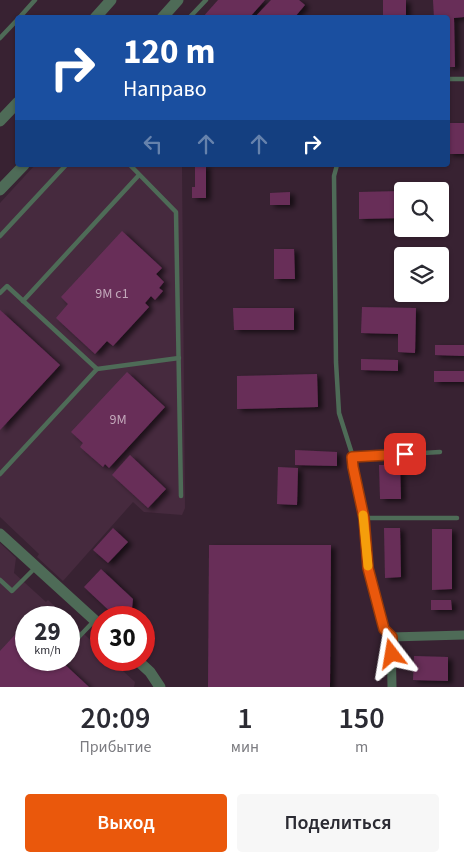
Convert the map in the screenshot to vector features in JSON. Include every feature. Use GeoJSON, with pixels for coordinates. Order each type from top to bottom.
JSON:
{"type":"FeatureCollection","features":[{"type":"Feature","properties":{"kind":"street"},"geometry":{"type":"LineString","coordinates":[[98,15],[111,0]]}},
{"type":"Feature","properties":{"kind":"street"},"geometry":{"type":"LineString","coordinates":[[165,15],[178,0]]}},
{"type":"Feature","properties":{"kind":"street"},"geometry":{"type":"LineString","coordinates":[[0,122],[15,105]]}},
{"type":"Feature","properties":{"kind":"street"},"geometry":{"type":"LineString","coordinates":[[0,190],[22,167]]}},
{"type":"Feature","properties":{"kind":"street"},"geometry":{"type":"LineString","coordinates":[[0,534],[90,616]]}},
{"type":"Feature","properties":{"kind":"street"},"geometry":{"type":"LineString","coordinates":[[392,687],[392,637],[464,635]]}},
{"type":"Feature","properties":{"kind":"street"},"geometry":{"type":"LineString","coordinates":[[149,671],[160,687]]}},
{"type":"Feature","properties":{"kind":"lane"},"geometry":{"type":"LineString","coordinates":[[21,15],[35,0]]}},
{"type":"Feature","properties":{"kind":"lane"},"geometry":{"type":"LineString","coordinates":[[192,15],[206,0]]}},
{"type":"Feature","properties":{"kind":"lane"},"geometry":{"type":"LineString","coordinates":[[0,38],[15,21]]}},
{"type":"Feature","properties":{"kind":"lane"},"geometry":{"type":"LineString","coordinates":[[450,79],[464,78]]}},
{"type":"Feature","properties":{"kind":"lane"},"geometry":{"type":"LineString","coordinates":[[0,236],[64,167]]}},
{"type":"Feature","properties":{"kind":"lane"},"geometry":{"type":"LineString","coordinates":[[132,167],[176,212],[181,496]]}},
{"type":"Feature","properties":{"kind":"lane"},"geometry":{"type":"LineString","coordinates":[[336,167],[334,176],[339,413],[352,457],[364,518],[368,568],[384,629],[392,637]]}},
{"type":"Feature","properties":{"kind":"lane"},"geometry":{"type":"LineString","coordinates":[[23,301],[139,175]]}},
{"type":"Feature","properties":{"kind":"lane"},"geometry":{"type":"LineString","coordinates":[[0,293],[7,286],[97,370]]}},
{"type":"Feature","properties":{"kind":"lane"},"geometry":{"type":"LineString","coordinates":[[0,474],[97,370],[179,358]]}},
{"type":"Feature","properties":{"kind":"lane"},"geometry":{"type":"LineString","coordinates":[[352,457],[440,452]]}},
{"type":"Feature","properties":{"kind":"lane"},"geometry":{"type":"LineString","coordinates":[[364,518],[457,518]]}},
{"type":"Feature","properties":{"kind":"lane"},"geometry":{"type":"LineString","coordinates":[[0,580],[12,592],[36,567]]}},
{"type":"Feature","properties":{"kind":"lane"},"geometry":{"type":"LineString","coordinates":[[80,638],[90,629]]}},
{"type":"Feature","properties":{"kind":"shaded area"},"geometry":{"type":"Polygon","coordinates":[[[33,167],[182,167],[185,508],[182,515],[144,512],[133,502],[63,581],[37,557],[39,554],[0,517],[0,203],[33,167]]]}},
{"type":"Feature","properties":{"kind":"shaded area"},"geometry":{"type":"Polygon","coordinates":[[[0,543],[16,558],[14,573],[46,602],[48,600],[54,606],[15,606],[15,671],[80,671],[80,630],[90,640],[90,671],[123,671],[135,682],[134,687],[0,687],[0,543]]]}},
{"type":"Feature","properties":{"kind":"building"},"geometry":{"type":"Polygon","coordinates":[[[218,0],[265,0],[252,15],[205,15],[218,0]]]}},
{"type":"Feature","properties":{"kind":"building"},"geometry":{"type":"Polygon","coordinates":[[[271,0],[299,0],[305,5],[297,15],[257,15],[271,0]]]}},
{"type":"Feature","properties":{"kind":"building"},"geometry":{"type":"Polygon","coordinates":[[[383,0],[406,0],[406,15],[383,15],[383,0]]]}},
{"type":"Feature","properties":{"kind":"building"},"geometry":{"type":"Polygon","coordinates":[[[433,0],[464,0],[464,17],[454,18],[455,67],[450,67],[450,15],[434,15],[433,0]]]}},
{"type":"Feature","properties":{"kind":"building"},"geometry":{"type":"Polygon","coordinates":[[[450,123],[464,123],[464,154],[450,154],[450,123]]]}},
{"type":"Feature","properties":{"kind":"building"},"geometry":{"type":"Polygon","coordinates":[[[195,167],[206,167],[206,198],[192,198],[192,187],[195,187],[195,167]]]}},
{"type":"Feature","properties":{"kind":"building"},"geometry":{"type":"Polygon","coordinates":[[[394,191],[394,218],[359,219],[359,192],[394,191]]]}},
{"type":"Feature","properties":{"kind":"building"},"geometry":{"type":"Polygon","coordinates":[[[290,192],[290,205],[270,205],[270,193],[290,192]]]}},
{"type":"Feature","properties":{"kind":"building"},"geometry":{"type":"Polygon","coordinates":[[[122,231],[162,268],[156,274],[164,282],[159,288],[163,291],[155,300],[151,296],[145,303],[149,307],[113,346],[107,341],[95,354],[56,318],[68,304],[61,297],[122,231]]]}},
{"type":"Feature","properties":{"kind":"building"},"geometry":{"type":"Polygon","coordinates":[[[274,249],[294,249],[295,279],[274,279],[274,249]]]}},
{"type":"Feature","properties":{"kind":"building"},"geometry":{"type":"Polygon","coordinates":[[[362,307],[416,308],[415,353],[398,352],[398,334],[361,333],[362,307]]]}},
{"type":"Feature","properties":{"kind":"building"},"geometry":{"type":"Polygon","coordinates":[[[233,308],[294,308],[294,330],[234,330],[233,308]]]}},
{"type":"Feature","properties":{"kind":"building"},"geometry":{"type":"Polygon","coordinates":[[[0,310],[60,365],[0,430],[0,310]]]}},
{"type":"Feature","properties":{"kind":"building"},"geometry":{"type":"Polygon","coordinates":[[[435,345],[464,345],[464,356],[435,355],[435,345]]]}},
{"type":"Feature","properties":{"kind":"building"},"geometry":{"type":"Polygon","coordinates":[[[361,359],[398,360],[398,371],[361,370],[361,359]]]}},
{"type":"Feature","properties":{"kind":"building"},"geometry":{"type":"Polygon","coordinates":[[[434,371],[464,371],[464,382],[434,382],[434,371]]]}},
{"type":"Feature","properties":{"kind":"building"},"geometry":{"type":"Polygon","coordinates":[[[127,372],[165,407],[109,468],[105,464],[103,467],[80,447],[83,443],[71,432],[127,372]]]}},
{"type":"Feature","properties":{"kind":"building"},"geometry":{"type":"Polygon","coordinates":[[[317,374],[318,407],[237,409],[237,376],[317,374]]]}},
{"type":"Feature","properties":{"kind":"building"},"geometry":{"type":"Polygon","coordinates":[[[295,450],[337,452],[337,466],[295,465],[295,450]]]}},
{"type":"Feature","properties":{"kind":"building"},"geometry":{"type":"Polygon","coordinates":[[[130,455],[166,489],[148,508],[112,475],[130,455]]]}},
{"type":"Feature","properties":{"kind":"building"},"geometry":{"type":"Polygon","coordinates":[[[379,465],[400,465],[401,499],[380,499],[379,465]]]}},
{"type":"Feature","properties":{"kind":"building"},"geometry":{"type":"Polygon","coordinates":[[[278,467],[298,468],[297,505],[277,504],[278,467]]]}},
{"type":"Feature","properties":{"kind":"building"},"geometry":{"type":"Polygon","coordinates":[[[113,528],[128,542],[108,563],[93,550],[113,528]]]}},
{"type":"Feature","properties":{"kind":"building"},"geometry":{"type":"Polygon","coordinates":[[[384,528],[400,528],[401,577],[385,578],[384,528]]]}},
{"type":"Feature","properties":{"kind":"building"},"geometry":{"type":"Polygon","coordinates":[[[432,529],[452,529],[452,589],[432,590],[432,529]]]}},
{"type":"Feature","properties":{"kind":"building"},"geometry":{"type":"Polygon","coordinates":[[[209,545],[331,545],[330,687],[208,687],[209,545]]]}},
{"type":"Feature","properties":{"kind":"building"},"geometry":{"type":"Polygon","coordinates":[[[101,569],[133,599],[132,606],[104,606],[84,587],[101,569]]]}},
{"type":"Feature","properties":{"kind":"building"},"geometry":{"type":"Polygon","coordinates":[[[431,600],[451,600],[452,610],[431,610],[431,600]]]}},
{"type":"Feature","properties":{"kind":"building"},"geometry":{"type":"Polygon","coordinates":[[[15,635],[15,671],[72,671],[89,687],[0,687],[0,651],[15,635]]]}},
{"type":"Feature","properties":{"kind":"building"},"geometry":{"type":"Polygon","coordinates":[[[414,656],[448,657],[448,681],[413,680],[414,656]]]}},
{"type":"Feature","properties":{"kind":"slow traffic"},"geometry":{"type":"LineString","coordinates":[[363,515],[368,566]]}},
{"type":"Feature","properties":{"kind":"route"},"geometry":{"type":"LineString","coordinates":[[392,654],[392,637],[384,629],[368,568],[364,518],[352,457],[405,454]]}}]}
